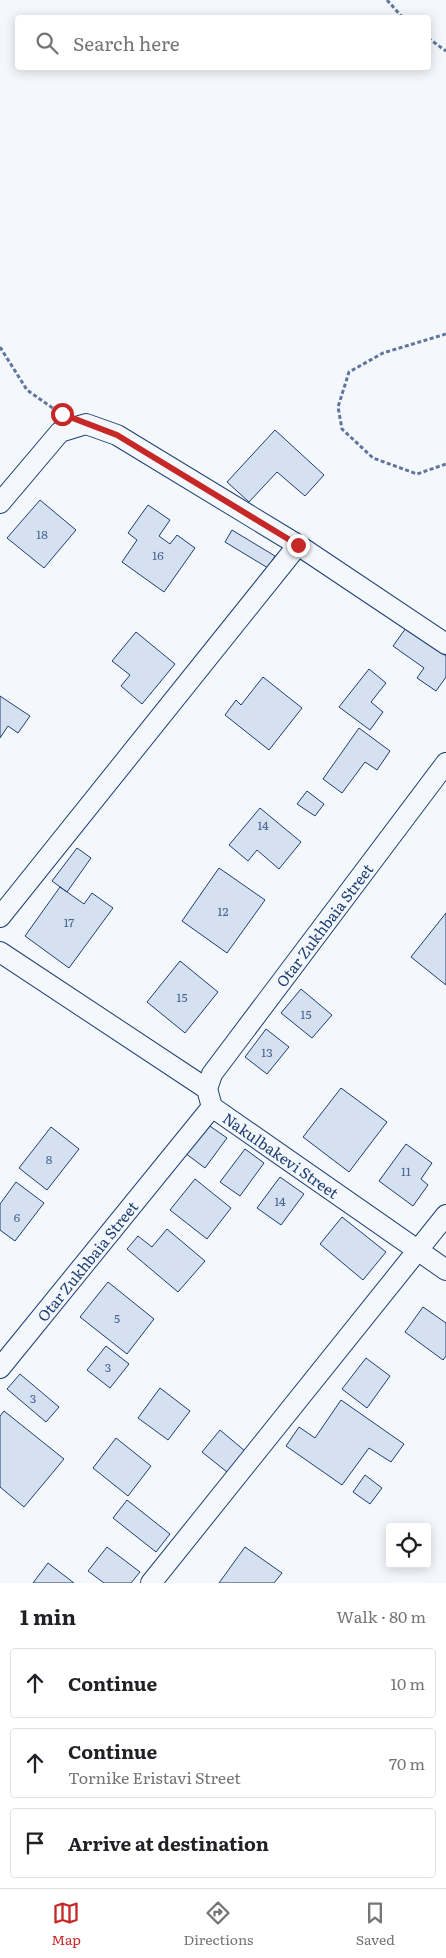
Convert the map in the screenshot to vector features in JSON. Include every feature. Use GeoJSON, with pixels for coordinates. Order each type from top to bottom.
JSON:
{"type":"FeatureCollection","features":[{"type":"Feature","properties":{"kind":"street"},"geometry":{"type":"LineString","coordinates":[[0,502],[60,432],[86,424],[117,435],[298,545],[446,644]]}},
{"type":"Feature","properties":{"kind":"street"},"geometry":{"type":"LineString","coordinates":[[0,917],[298,545]]}},
{"type":"Feature","properties":{"kind":"street","name":"Otar Zukhbaia Street"},"geometry":{"type":"LineString","coordinates":[[0,1368],[210,1098],[212,1074],[446,764]]}},
{"type":"Feature","properties":{"kind":"street","name":"Nakulbakevi Street"},"geometry":{"type":"LineString","coordinates":[[0,952],[210,1098],[446,1270]]}},
{"type":"Feature","properties":{"kind":"street"},"geometry":{"type":"LineString","coordinates":[[151,1583],[446,1215]]}},
{"type":"Feature","properties":{"kind":"path"},"geometry":{"type":"LineString","coordinates":[[387,0],[401,15]]}},
{"type":"Feature","properties":{"kind":"path"},"geometry":{"type":"LineString","coordinates":[[431,40],[446,51]]}},
{"type":"Feature","properties":{"kind":"path"},"geometry":{"type":"LineString","coordinates":[[446,334],[383,353],[349,372],[338,407],[342,429],[373,458],[417,474],[446,464]]}},
{"type":"Feature","properties":{"kind":"path"},"geometry":{"type":"LineString","coordinates":[[0,347],[27,390],[62,414],[86,424]]}},
{"type":"Feature","properties":{"kind":"building"},"geometry":{"type":"Polygon","coordinates":[[[275,430],[324,475],[305,496],[277,472],[249,502],[227,482],[275,430]]]}},
{"type":"Feature","properties":{"kind":"building"},"geometry":{"type":"Polygon","coordinates":[[[40,500],[76,530],[44,568],[7,538],[40,500]]]}},
{"type":"Feature","properties":{"kind":"building"},"geometry":{"type":"Polygon","coordinates":[[[148,505],[170,520],[159,536],[170,544],[177,535],[195,548],[164,592],[122,562],[137,540],[128,533],[148,505]]]}},
{"type":"Feature","properties":{"kind":"building"},"geometry":{"type":"Polygon","coordinates":[[[232,530],[275,556],[268,568],[225,542],[232,530]]]}},
{"type":"Feature","properties":{"kind":"building"},"geometry":{"type":"Polygon","coordinates":[[[406,628],[446,656],[446,677],[436,691],[417,678],[424,668],[393,646],[406,628]]]}},
{"type":"Feature","properties":{"kind":"building"},"geometry":{"type":"Polygon","coordinates":[[[136,632],[175,664],[142,704],[121,686],[130,675],[112,661],[136,632]]]}},
{"type":"Feature","properties":{"kind":"building"},"geometry":{"type":"Polygon","coordinates":[[[369,669],[386,683],[371,702],[383,712],[370,730],[339,707],[369,669]]]}},
{"type":"Feature","properties":{"kind":"building"},"geometry":{"type":"Polygon","coordinates":[[[263,677],[302,708],[269,750],[225,715],[236,700],[241,705],[263,677]]]}},
{"type":"Feature","properties":{"kind":"building"},"geometry":{"type":"Polygon","coordinates":[[[0,696],[30,716],[18,733],[8,726],[0,738],[0,696]]]}},
{"type":"Feature","properties":{"kind":"building"},"geometry":{"type":"Polygon","coordinates":[[[359,728],[390,751],[377,770],[365,762],[342,793],[323,779],[359,728]]]}},
{"type":"Feature","properties":{"kind":"building"},"geometry":{"type":"Polygon","coordinates":[[[307,791],[324,804],[315,816],[297,804],[307,791]]]}},
{"type":"Feature","properties":{"kind":"building"},"geometry":{"type":"Polygon","coordinates":[[[260,808],[301,842],[279,869],[257,850],[248,861],[229,845],[260,808]]]}},
{"type":"Feature","properties":{"kind":"building"},"geometry":{"type":"Polygon","coordinates":[[[77,848],[91,858],[67,892],[52,881],[77,848]]]}},
{"type":"Feature","properties":{"kind":"building"},"geometry":{"type":"Polygon","coordinates":[[[219,868],[265,900],[227,953],[182,921],[219,868]]]}},
{"type":"Feature","properties":{"kind":"building"},"geometry":{"type":"Polygon","coordinates":[[[60,887],[84,904],[92,893],[113,908],[69,968],[25,936],[60,887]]]}},
{"type":"Feature","properties":{"kind":"building"},"geometry":{"type":"Polygon","coordinates":[[[446,913],[446,985],[411,957],[446,913]]]}},
{"type":"Feature","properties":{"kind":"building"},"geometry":{"type":"Polygon","coordinates":[[[180,961],[218,992],[185,1033],[147,1002],[180,961]]]}},
{"type":"Feature","properties":{"kind":"building"},"geometry":{"type":"Polygon","coordinates":[[[301,989],[332,1015],[312,1038],[281,1013],[301,989]]]}},
{"type":"Feature","properties":{"kind":"building"},"geometry":{"type":"Polygon","coordinates":[[[266,1029],[289,1047],[267,1074],[245,1057],[266,1029]]]}},
{"type":"Feature","properties":{"kind":"building"},"geometry":{"type":"Polygon","coordinates":[[[341,1088],[387,1122],[349,1172],[303,1137],[341,1088]]]}},
{"type":"Feature","properties":{"kind":"building"},"geometry":{"type":"Polygon","coordinates":[[[207,1124],[227,1138],[205,1168],[185,1153],[207,1124]]]}},
{"type":"Feature","properties":{"kind":"building"},"geometry":{"type":"Polygon","coordinates":[[[51,1127],[79,1149],[47,1190],[19,1168],[51,1127]]]}},
{"type":"Feature","properties":{"kind":"building"},"geometry":{"type":"Polygon","coordinates":[[[406,1144],[432,1163],[421,1179],[428,1185],[413,1206],[379,1181],[406,1144]]]}},
{"type":"Feature","properties":{"kind":"building"},"geometry":{"type":"Polygon","coordinates":[[[245,1149],[264,1163],[240,1196],[220,1182],[245,1149]]]}},
{"type":"Feature","properties":{"kind":"building"},"geometry":{"type":"Polygon","coordinates":[[[280,1177],[304,1194],[281,1225],[257,1208],[280,1177]]]}},
{"type":"Feature","properties":{"kind":"building"},"geometry":{"type":"Polygon","coordinates":[[[195,1179],[231,1208],[207,1239],[170,1210],[195,1179]]]}},
{"type":"Feature","properties":{"kind":"building"},"geometry":{"type":"Polygon","coordinates":[[[16,1182],[44,1203],[15,1241],[0,1230],[0,1204],[16,1182]]]}},
{"type":"Feature","properties":{"kind":"building"},"geometry":{"type":"Polygon","coordinates":[[[342,1217],[386,1252],[363,1280],[320,1244],[342,1217]]]}},
{"type":"Feature","properties":{"kind":"building"},"geometry":{"type":"Polygon","coordinates":[[[167,1229],[205,1261],[178,1292],[127,1249],[138,1236],[152,1247],[167,1229]]]}},
{"type":"Feature","properties":{"kind":"building"},"geometry":{"type":"Polygon","coordinates":[[[108,1282],[154,1319],[127,1354],[80,1317],[108,1282]]]}},
{"type":"Feature","properties":{"kind":"building"},"geometry":{"type":"Polygon","coordinates":[[[423,1307],[446,1323],[446,1356],[443,1360],[405,1332],[423,1307]]]}},
{"type":"Feature","properties":{"kind":"building"},"geometry":{"type":"Polygon","coordinates":[[[106,1346],[129,1364],[110,1388],[87,1370],[106,1346]]]}},
{"type":"Feature","properties":{"kind":"building"},"geometry":{"type":"Polygon","coordinates":[[[366,1358],[390,1376],[367,1408],[342,1389],[366,1358]]]}},
{"type":"Feature","properties":{"kind":"building"},"geometry":{"type":"Polygon","coordinates":[[[20,1374],[59,1407],[46,1422],[7,1389],[20,1374]]]}},
{"type":"Feature","properties":{"kind":"building"},"geometry":{"type":"Polygon","coordinates":[[[160,1388],[190,1411],[168,1440],[138,1418],[160,1388]]]}},
{"type":"Feature","properties":{"kind":"building"},"geometry":{"type":"Polygon","coordinates":[[[341,1400],[404,1444],[391,1462],[369,1448],[342,1485],[286,1446],[299,1427],[315,1438],[341,1400]]]}},
{"type":"Feature","properties":{"kind":"building"},"geometry":{"type":"Polygon","coordinates":[[[4,1411],[64,1459],[24,1507],[0,1487],[0,1416],[4,1411]]]}},
{"type":"Feature","properties":{"kind":"building"},"geometry":{"type":"Polygon","coordinates":[[[220,1430],[245,1451],[227,1472],[202,1452],[220,1430]]]}},
{"type":"Feature","properties":{"kind":"building"},"geometry":{"type":"Polygon","coordinates":[[[116,1438],[151,1466],[128,1496],[93,1468],[116,1438]]]}},
{"type":"Feature","properties":{"kind":"building"},"geometry":{"type":"Polygon","coordinates":[[[365,1475],[382,1488],[370,1504],[353,1492],[365,1475]]]}},
{"type":"Feature","properties":{"kind":"building"},"geometry":{"type":"Polygon","coordinates":[[[127,1500],[170,1534],[156,1552],[113,1518],[127,1500]]]}},
{"type":"Feature","properties":{"kind":"building"},"geometry":{"type":"Polygon","coordinates":[[[107,1547],[140,1572],[131,1583],[104,1583],[88,1571],[107,1547]]]}},
{"type":"Feature","properties":{"kind":"building"},"geometry":{"type":"Polygon","coordinates":[[[245,1547],[282,1573],[274,1583],[219,1583],[245,1547]]]}},
{"type":"Feature","properties":{"kind":"building"},"geometry":{"type":"Polygon","coordinates":[[[48,1563],[74,1583],[33,1583],[48,1563]]]}},
{"type":"Feature","properties":{"kind":"route"},"geometry":{"type":"LineString","coordinates":[[62,414],[117,435],[298,545]]}}]}
